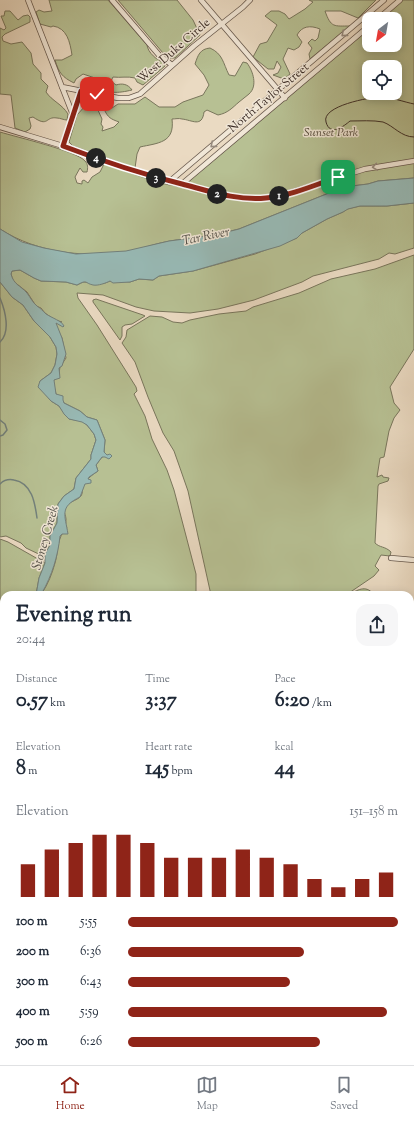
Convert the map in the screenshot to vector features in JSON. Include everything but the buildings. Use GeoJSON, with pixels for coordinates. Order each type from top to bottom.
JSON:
{"type":"FeatureCollection","features":[{"type":"Feature","properties":{"kind":"street"},"geometry":{"type":"LineString","coordinates":[[28,0],[73,115]]}},
{"type":"Feature","properties":{"kind":"street"},"geometry":{"type":"LineString","coordinates":[[112,0],[159,55],[172,65]]}},
{"type":"Feature","properties":{"kind":"street"},"geometry":{"type":"LineString","coordinates":[[202,0],[284,98]]}},
{"type":"Feature","properties":{"kind":"street","name":"West Duke Circle"},"geometry":{"type":"LineString","coordinates":[[62,86],[118,98],[129,98],[140,94],[221,23],[250,0]]}},
{"type":"Feature","properties":{"kind":"street"},"geometry":{"type":"LineString","coordinates":[[169,182],[384,0]]}},
{"type":"Feature","properties":{"kind":"street"},"geometry":{"type":"LineString","coordinates":[[386,12],[400,0]]}},
{"type":"Feature","properties":{"kind":"street","name":"North Taylor Street"},"geometry":{"type":"LineString","coordinates":[[182,184],[362,32]]}},
{"type":"Feature","properties":{"kind":"street"},"geometry":{"type":"LineString","coordinates":[[63,146],[81,91]]}},
{"type":"Feature","properties":{"kind":"street"},"geometry":{"type":"LineString","coordinates":[[0,127],[63,146],[169,182],[223,195],[244,198],[266,198],[296,192],[365,169],[414,161]]}},
{"type":"Feature","properties":{"kind":"street"},"geometry":{"type":"LineString","coordinates":[[391,558],[414,560]]}},
{"type":"Feature","properties":{"kind":"green space"},"geometry":{"type":"Polygon","coordinates":[[[49,0],[108,0],[147,45],[151,53],[164,63],[165,66],[143,85],[137,82],[135,78],[113,77],[111,81],[116,85],[125,84],[132,90],[122,92],[108,92],[96,84],[98,79],[83,74],[76,79],[74,83],[70,81],[64,77],[55,60],[62,60],[72,55],[67,36],[58,27],[40,24],[36,12],[39,10],[44,12],[52,11],[49,0]]]}},
{"type":"Feature","properties":{"kind":"green space"},"geometry":{"type":"Polygon","coordinates":[[[118,0],[177,0],[193,20],[200,35],[175,58],[170,58],[163,53],[118,0]]]}},
{"type":"Feature","properties":{"kind":"green space"},"geometry":{"type":"Polygon","coordinates":[[[309,0],[376,0],[364,12],[362,12],[358,18],[341,11],[325,11],[329,21],[334,25],[350,26],[310,59],[309,54],[312,48],[308,43],[312,39],[315,41],[318,38],[320,29],[313,27],[304,28],[297,35],[302,42],[299,47],[294,50],[288,48],[283,59],[290,74],[284,79],[273,75],[278,73],[281,67],[277,61],[274,69],[268,69],[253,57],[260,44],[267,42],[277,25],[265,16],[271,11],[279,11],[285,14],[289,19],[313,2],[309,0]]]}},
{"type":"Feature","properties":{"kind":"green space","name":"Sunset Park"},"geometry":{"type":"Polygon","coordinates":[[[403,0],[414,0],[414,178],[378,181],[368,184],[344,187],[239,229],[205,237],[166,242],[118,253],[83,254],[65,252],[31,244],[0,229],[0,132],[59,149],[80,157],[86,162],[88,169],[87,172],[83,172],[80,168],[75,177],[77,183],[82,184],[82,181],[84,180],[88,183],[92,177],[100,172],[104,164],[160,183],[182,187],[362,35],[362,52],[402,52],[402,12],[389,12],[403,0]]]}},
{"type":"Feature","properties":{"kind":"green space"},"geometry":{"type":"Polygon","coordinates":[[[5,11],[10,11],[18,20],[23,16],[28,15],[30,17],[30,22],[5,34],[2,37],[3,41],[11,44],[22,42],[31,53],[33,64],[41,73],[41,79],[48,86],[46,92],[66,111],[68,114],[67,120],[53,118],[42,122],[33,117],[29,118],[31,126],[30,129],[25,132],[15,128],[11,95],[0,94],[0,28],[4,30],[6,28],[1,16],[4,16],[5,11]]]}},
{"type":"Feature","properties":{"kind":"green space"},"geometry":{"type":"Polygon","coordinates":[[[210,48],[218,53],[229,75],[235,76],[243,62],[247,63],[253,74],[254,83],[252,91],[230,110],[218,115],[207,110],[204,112],[203,117],[199,122],[172,119],[171,133],[168,137],[159,143],[140,147],[137,154],[135,168],[73,146],[69,142],[77,115],[85,106],[97,108],[102,119],[102,131],[114,127],[119,122],[108,116],[104,109],[106,106],[112,108],[118,104],[135,104],[145,97],[159,107],[175,107],[183,102],[203,95],[209,85],[204,75],[195,64],[200,53],[210,48]]]}},
{"type":"Feature","properties":{"kind":"green space"},"geometry":{"type":"Polygon","coordinates":[[[414,203],[414,248],[395,254],[389,253],[379,259],[313,276],[302,282],[254,300],[218,309],[190,313],[154,311],[136,307],[103,295],[77,293],[78,298],[136,387],[137,391],[134,394],[145,416],[152,439],[167,470],[174,490],[196,574],[196,591],[43,591],[54,567],[59,540],[67,528],[64,511],[65,507],[81,496],[85,482],[98,471],[96,465],[102,457],[107,455],[104,452],[105,440],[97,420],[87,417],[80,411],[64,403],[56,394],[53,382],[66,358],[62,338],[56,327],[56,323],[62,322],[55,320],[41,308],[36,306],[27,292],[13,281],[11,274],[12,271],[20,270],[41,281],[66,282],[77,285],[83,282],[105,283],[110,281],[130,282],[139,279],[153,280],[159,276],[193,271],[255,254],[297,238],[302,233],[347,209],[360,206],[387,206],[414,203]]]}},
{"type":"Feature","properties":{"kind":"green space"},"geometry":{"type":"Polygon","coordinates":[[[414,255],[414,349],[390,387],[394,403],[400,410],[394,418],[389,431],[384,457],[380,458],[377,477],[382,475],[383,477],[389,478],[388,481],[379,484],[378,486],[375,543],[391,552],[390,556],[381,555],[375,566],[379,570],[374,576],[352,591],[210,591],[188,491],[174,451],[163,433],[135,362],[122,343],[126,337],[127,330],[150,316],[162,317],[173,322],[182,323],[219,314],[246,311],[253,307],[299,293],[331,279],[375,269],[414,255]]]}},
{"type":"Feature","properties":{"kind":"green space"},"geometry":{"type":"Polygon","coordinates":[[[0,282],[12,297],[23,305],[34,321],[50,337],[56,347],[57,354],[55,365],[51,373],[40,381],[46,394],[51,401],[59,406],[69,419],[82,421],[87,425],[94,434],[96,440],[91,459],[76,478],[74,489],[64,496],[58,504],[57,523],[50,536],[50,545],[45,557],[6,536],[0,537],[0,282]]]}},
{"type":"Feature","properties":{"kind":"green space"},"geometry":{"type":"Polygon","coordinates":[[[96,299],[145,316],[132,324],[122,327],[122,336],[120,340],[93,302],[93,300],[96,299]]]}},
{"type":"Feature","properties":{"kind":"green space"},"geometry":{"type":"Polygon","coordinates":[[[0,539],[45,563],[39,578],[37,591],[0,591],[0,539]]]}},
{"type":"Feature","properties":{"kind":"green space"},"geometry":{"type":"Polygon","coordinates":[[[360,589],[370,591],[356,591],[360,589]]]}},
{"type":"Feature","properties":{"kind":"water","name":"Tar River"},"geometry":{"type":"Polygon","coordinates":[[[414,178],[414,203],[387,206],[360,206],[348,209],[327,219],[302,233],[297,238],[280,246],[193,271],[159,276],[153,280],[139,279],[130,282],[113,283],[110,281],[95,285],[85,282],[77,285],[66,282],[41,281],[20,270],[12,271],[11,274],[14,280],[27,293],[33,302],[46,314],[59,321],[64,326],[63,327],[56,323],[66,354],[62,366],[59,368],[60,378],[54,380],[56,394],[63,396],[64,403],[80,411],[87,417],[97,420],[105,440],[104,452],[107,455],[110,454],[112,456],[109,459],[102,457],[96,465],[98,471],[88,479],[91,480],[91,483],[85,484],[80,497],[69,504],[66,508],[65,517],[68,534],[62,534],[60,536],[58,551],[49,579],[43,591],[37,591],[39,578],[45,563],[45,554],[50,545],[50,536],[57,523],[58,504],[64,496],[74,489],[76,478],[91,459],[96,440],[94,434],[87,425],[82,422],[69,419],[59,406],[51,401],[38,387],[40,381],[51,373],[55,365],[57,354],[56,347],[50,337],[34,321],[23,305],[12,297],[0,282],[0,229],[22,242],[76,254],[126,251],[169,241],[215,235],[239,229],[344,187],[368,184],[378,181],[414,178]]]}},
{"type":"Feature","properties":{"kind":"waterway"},"geometry":{"type":"LineString","coordinates":[[0,298],[6,321],[5,333],[0,342]]}},
{"type":"Feature","properties":{"kind":"waterway"},"geometry":{"type":"LineString","coordinates":[[0,420],[5,424],[7,430],[0,436]]}},
{"type":"Feature","properties":{"kind":"waterway","name":"Stoney Creek"},"geometry":{"type":"LineString","coordinates":[[0,484],[5,481],[12,480],[25,485],[32,494],[37,518]]}},
{"type":"Feature","properties":{"kind":"tram line"},"geometry":{"type":"LineString","coordinates":[[414,104],[385,97],[375,97],[338,107],[326,116],[328,126],[334,130],[350,121],[383,122],[409,137],[414,137]]}},
{"type":"Feature","properties":{"kind":"route"},"geometry":{"type":"LineString","coordinates":[[97,94],[81,91],[63,146],[164,180],[200,190],[244,198],[266,198],[296,192],[338,177]]}}]}
